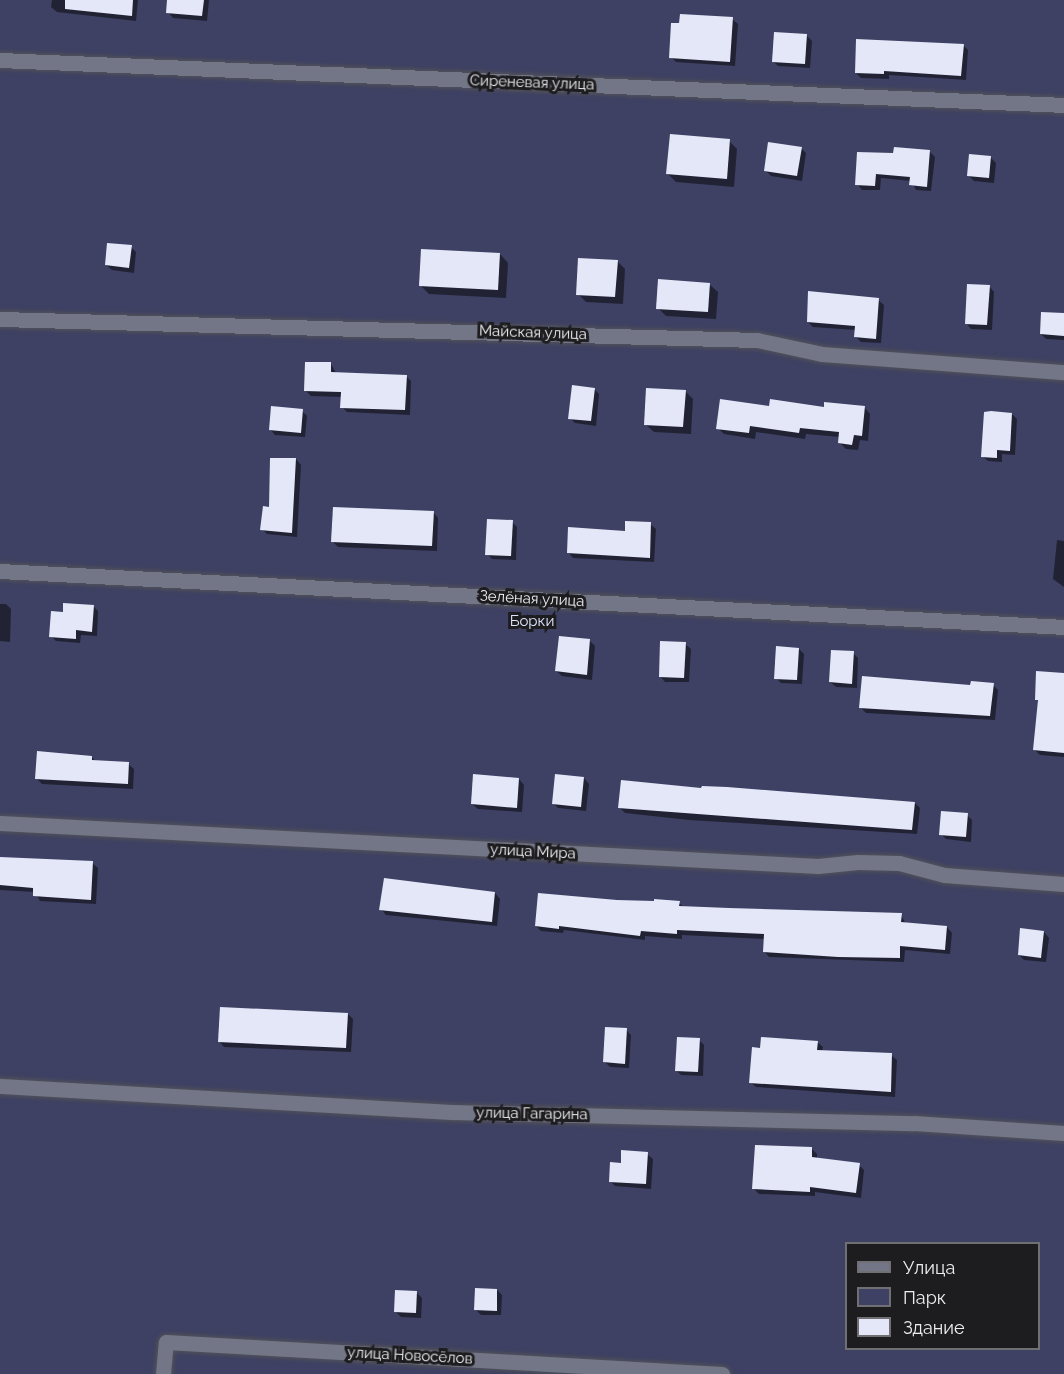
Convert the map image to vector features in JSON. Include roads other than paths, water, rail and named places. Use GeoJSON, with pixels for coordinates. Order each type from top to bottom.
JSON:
{"type":"FeatureCollection","features":[{"type":"Feature","properties":{"kind":"street","name":"Сиреневая улица"},"geometry":{"type":"LineString","coordinates":[[0,60],[1064,105]]}},
{"type":"Feature","properties":{"kind":"street","name":"Майская улица"},"geometry":{"type":"LineString","coordinates":[[0,318],[757,340],[822,354],[1064,372]]}},
{"type":"Feature","properties":{"kind":"street","name":"Зелёная улица"},"geometry":{"type":"LineString","coordinates":[[0,571],[1064,627]]}},
{"type":"Feature","properties":{"kind":"street","name":"улица Мира"},"geometry":{"type":"LineString","coordinates":[[0,823],[818,866],[858,862],[899,863],[944,875],[1064,884]]}},
{"type":"Feature","properties":{"kind":"street","name":"улица Гагарина"},"geometry":{"type":"LineString","coordinates":[[0,1086],[452,1112],[914,1124],[1064,1133]]}},
{"type":"Feature","properties":{"kind":"street","name":"улица Новосёлов"},"geometry":{"type":"LineString","coordinates":[[163,1374],[166,1342],[722,1374]]}},
{"type":"Feature","properties":{"kind":"park label","name":"Борки"},"geometry":{"type":"Point","coordinates":[532,622]}}]}
